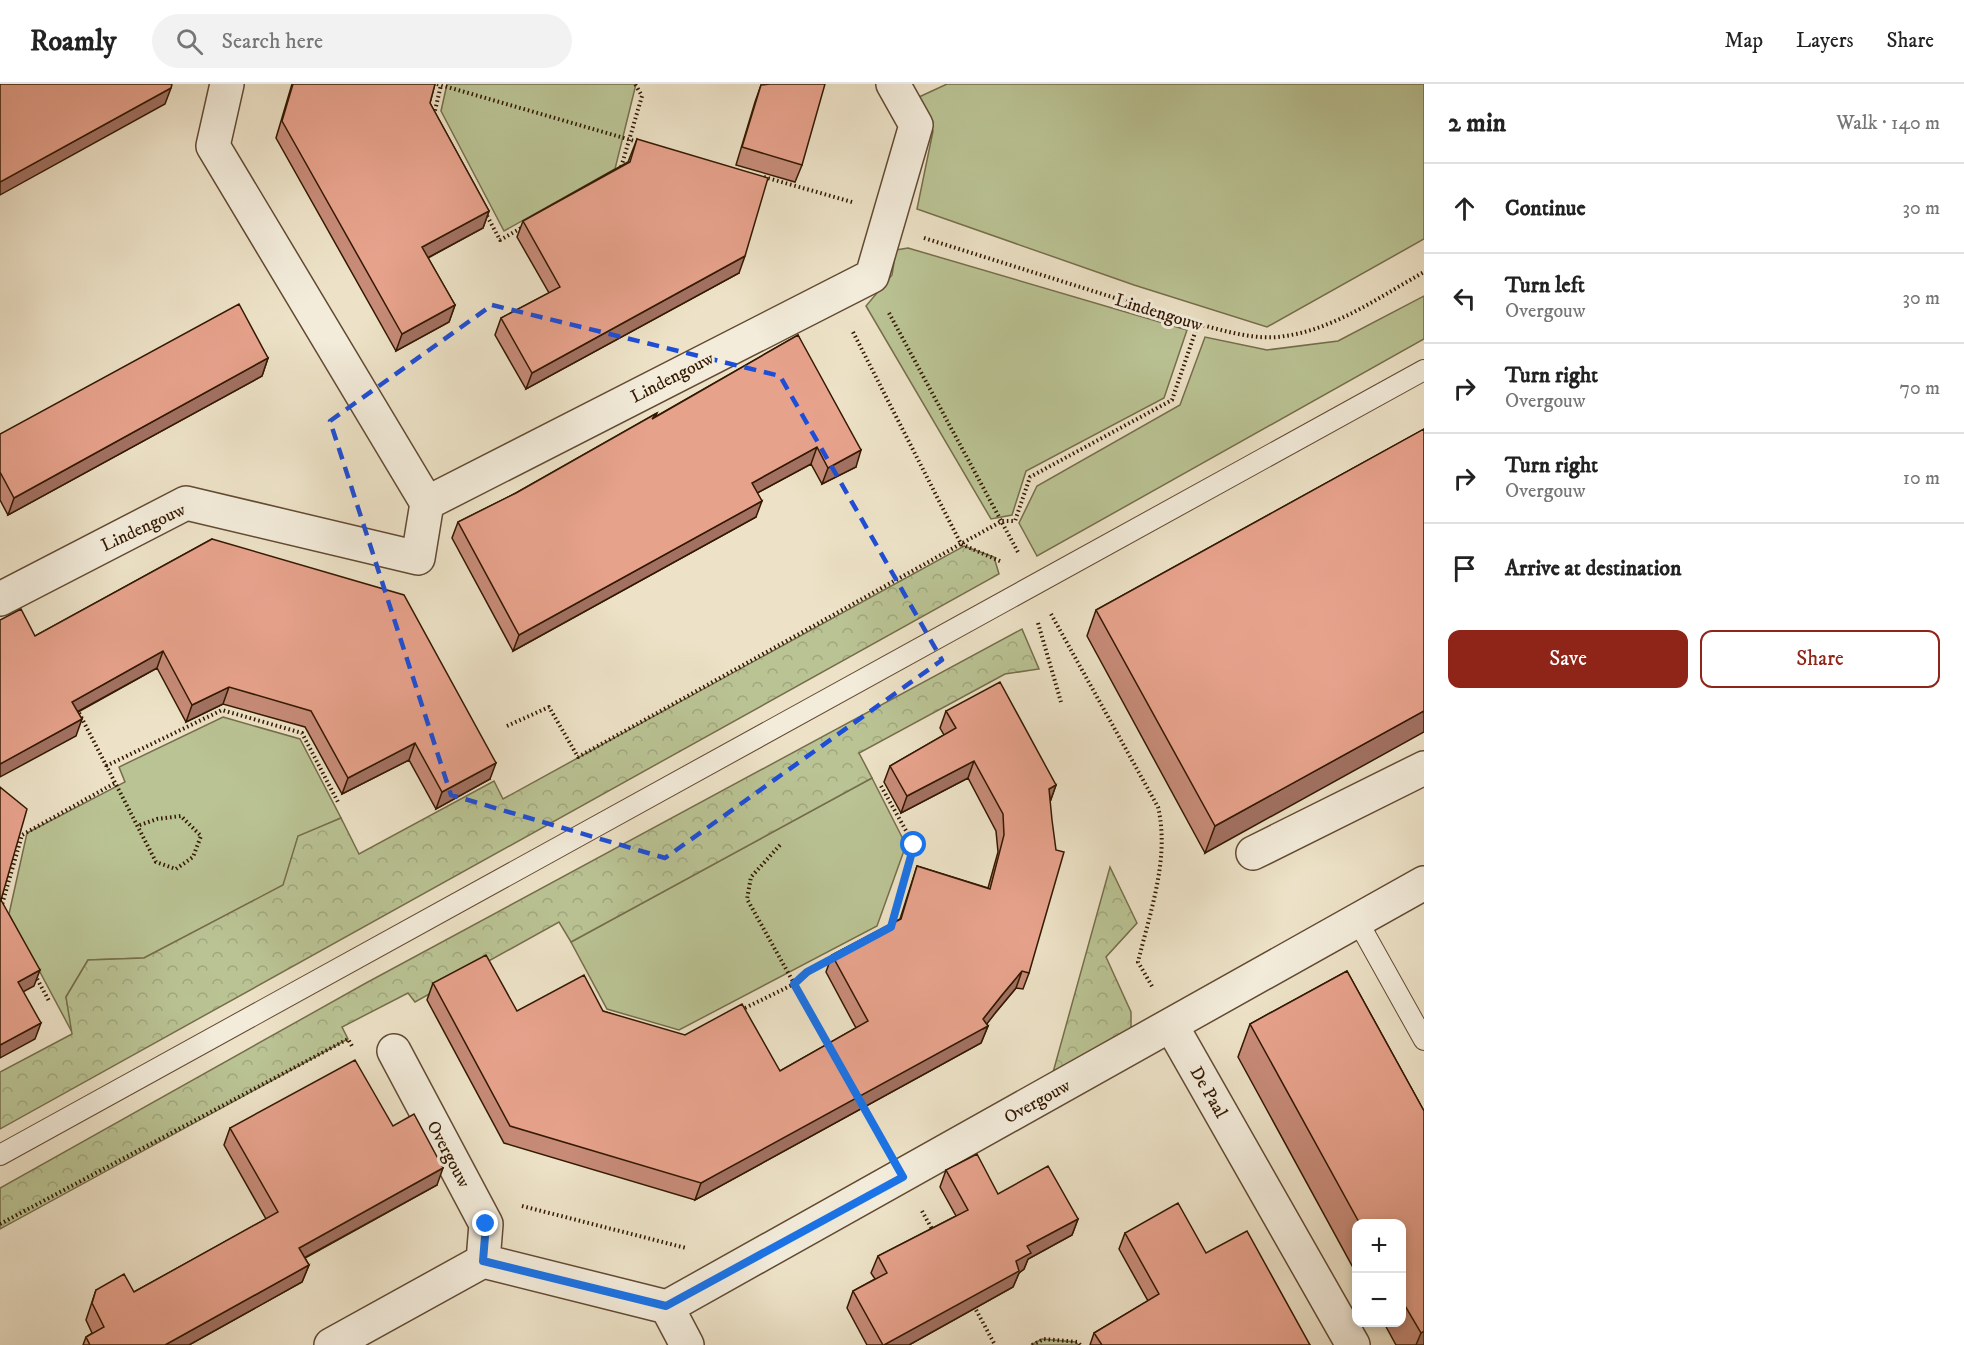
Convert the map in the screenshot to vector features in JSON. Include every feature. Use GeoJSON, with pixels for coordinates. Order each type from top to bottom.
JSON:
{"type":"FeatureCollection","features":[{"type":"Feature","properties":{"kind":"street"},"geometry":{"type":"LineString","coordinates":[[227,84],[213,146],[427,503]]}},
{"type":"Feature","properties":{"kind":"street"},"geometry":{"type":"LineString","coordinates":[[872,276],[916,125],[893,84]]}},
{"type":"Feature","properties":{"kind":"street","name":"Lindengouw"},"geometry":{"type":"LineString","coordinates":[[0,599],[186,503],[417,558],[427,503],[872,276]]}},
{"type":"Feature","properties":{"kind":"street"},"geometry":{"type":"LineString","coordinates":[[1253,853],[1424,768]]}},
{"type":"Feature","properties":{"kind":"street"},"geometry":{"type":"LineString","coordinates":[[1171,1024],[1424,883]]}},
{"type":"Feature","properties":{"kind":"street","name":"Overgouw"},"geometry":{"type":"LineString","coordinates":[[666,1306],[903,1177],[1171,1024]]}},
{"type":"Feature","properties":{"kind":"street","name":"De Paal"},"geometry":{"type":"LineString","coordinates":[[1171,1024],[1353,1345]]}},
{"type":"Feature","properties":{"kind":"street","name":"Overgouw"},"geometry":{"type":"LineString","coordinates":[[394,1051],[486,1224],[483,1261]]}},
{"type":"Feature","properties":{"kind":"street"},"geometry":{"type":"LineString","coordinates":[[331,1345],[483,1261],[666,1306],[687,1345]]}},
{"type":"Feature","properties":{"kind":"lane"},"geometry":{"type":"LineString","coordinates":[[0,1155],[1424,370]]}},
{"type":"Feature","properties":{"kind":"lane"},"geometry":{"type":"LineString","coordinates":[[1357,920],[1424,1040]]}},
{"type":"Feature","properties":{"kind":"path"},"geometry":{"type":"LineString","coordinates":[[440,126],[434,115],[440,84],[642,143]]}},
{"type":"Feature","properties":{"kind":"path"},"geometry":{"type":"LineString","coordinates":[[619,173],[642,96],[635,84]]}},
{"type":"Feature","properties":{"kind":"path","name":"Lindengouw"},"geometry":{"type":"LineString","coordinates":[[755,175],[1198,324],[1241,335],[1284,337],[1327,325],[1424,272]]}},
{"type":"Feature","properties":{"kind":"path"},"geometry":{"type":"LineString","coordinates":[[484,209],[500,240],[530,224]]}},
{"type":"Feature","properties":{"kind":"path"},"geometry":{"type":"LineString","coordinates":[[872,276],[902,340],[1002,521],[1028,587],[1061,702]]}},
{"type":"Feature","properties":{"kind":"path"},"geometry":{"type":"LineString","coordinates":[[834,295],[961,544],[1005,564],[1028,587],[1158,807],[1163,826],[1160,870],[1138,962],[1171,1024]]}},
{"type":"Feature","properties":{"kind":"path"},"geometry":{"type":"LineString","coordinates":[[507,726],[549,707],[578,757],[1002,521],[1015,521],[1030,477],[1172,400],[1198,324]]}},
{"type":"Feature","properties":{"kind":"path"},"geometry":{"type":"LineString","coordinates":[[74,704],[137,826],[156,862],[176,869],[193,857],[201,836],[181,816],[157,819],[137,826]]}},
{"type":"Feature","properties":{"kind":"path"},"geometry":{"type":"LineString","coordinates":[[106,766],[222,710],[302,733],[339,804]]}},
{"type":"Feature","properties":{"kind":"path"},"geometry":{"type":"LineString","coordinates":[[0,913],[22,835],[115,783]]}},
{"type":"Feature","properties":{"kind":"path"},"geometry":{"type":"LineString","coordinates":[[880,932],[891,927],[914,845],[881,786]]}},
{"type":"Feature","properties":{"kind":"path"},"geometry":{"type":"LineString","coordinates":[[780,845],[751,877],[747,899],[834,1055]]}},
{"type":"Feature","properties":{"kind":"path"},"geometry":{"type":"LineString","coordinates":[[733,1014],[794,984],[807,972],[838,955]]}},
{"type":"Feature","properties":{"kind":"path"},"geometry":{"type":"LineString","coordinates":[[33,972],[49,1001]]}},
{"type":"Feature","properties":{"kind":"path"},"geometry":{"type":"LineString","coordinates":[[0,1224],[348,1039],[362,1064],[394,1051]]}},
{"type":"Feature","properties":{"kind":"path"},"geometry":{"type":"LineString","coordinates":[[857,1096],[937,1240]]}},
{"type":"Feature","properties":{"kind":"path"},"geometry":{"type":"LineString","coordinates":[[469,1193],[746,1263]]}},
{"type":"Feature","properties":{"kind":"path"},"geometry":{"type":"LineString","coordinates":[[972,1303],[995,1345]]}},
{"type":"Feature","properties":{"kind":"path"},"geometry":{"type":"LineString","coordinates":[[1032,1345],[1044,1339],[1078,1342],[1080,1345]]}},
{"type":"Feature","properties":{"kind":"highlighted area"},"geometry":{"type":"Polygon","coordinates":[[[492,305],[780,376],[942,660],[665,858],[451,795],[330,421],[492,305]]]}},
{"type":"Feature","properties":{"kind":"green space"},"geometry":{"type":"Polygon","coordinates":[[[447,84],[636,84],[615,169],[504,231],[441,111],[447,84]]]}},
{"type":"Feature","properties":{"kind":"green space"},"geometry":{"type":"Polygon","coordinates":[[[947,84],[1424,84],[1424,239],[1267,327],[1134,285],[917,209],[933,131],[919,97],[947,84]]]}},
{"type":"Feature","properties":{"kind":"green space"},"geometry":{"type":"Polygon","coordinates":[[[908,248],[1187,330],[1164,398],[1026,471],[1012,515],[991,519],[866,306],[892,275],[896,250],[908,248]]]}},
{"type":"Feature","properties":{"kind":"green space"},"geometry":{"type":"Polygon","coordinates":[[[1424,296],[1424,339],[1037,556],[1019,523],[1037,486],[1180,405],[1205,337],[1267,350],[1338,341],[1424,296]]]}},
{"type":"Feature","properties":{"kind":"green space"},"geometry":{"type":"Polygon","coordinates":[[[964,546],[994,557],[999,574],[0,1129],[0,1072],[72,1034],[66,997],[88,960],[144,958],[283,885],[298,836],[341,818],[359,854],[494,781],[503,799],[964,546]]]}},
{"type":"Feature","properties":{"kind":"green space"},"geometry":{"type":"Polygon","coordinates":[[[1022,629],[1039,669],[1005,674],[859,753],[872,778],[571,942],[559,922],[415,1002],[408,993],[342,1027],[348,1039],[0,1229],[0,1188],[366,983],[1022,629]]]}},
{"type":"Feature","properties":{"kind":"green space"},"geometry":{"type":"Polygon","coordinates":[[[223,717],[300,739],[341,818],[298,837],[284,885],[144,958],[88,960],[66,997],[73,1034],[9,914],[27,833],[125,782],[119,767],[223,717]]]}},
{"type":"Feature","properties":{"kind":"green space"},"geometry":{"type":"Polygon","coordinates":[[[872,778],[906,845],[877,926],[679,1030],[607,1009],[571,942],[872,778]]]}},
{"type":"Feature","properties":{"kind":"green space"},"geometry":{"type":"Polygon","coordinates":[[[1110,867],[1137,923],[1106,957],[1131,1012],[1131,1031],[1052,1076],[1110,867]]]}},
{"type":"Feature","properties":{"kind":"green space"},"geometry":{"type":"Polygon","coordinates":[[[1042,1339],[1076,1342],[1078,1345],[1031,1345],[1042,1339]]]}},
{"type":"Feature","properties":{"kind":"building"},"geometry":{"type":"Polygon","coordinates":[[[0,84],[172,84],[171,88],[0,182],[0,84]]]}},
{"type":"Feature","properties":{"kind":"building"},"geometry":{"type":"Polygon","coordinates":[[[293,84],[435,84],[430,103],[489,211],[422,247],[455,305],[402,334],[282,121],[293,84]]]}},
{"type":"Feature","properties":{"kind":"building"},"geometry":{"type":"Polygon","coordinates":[[[825,84],[802,165],[742,147],[761,85],[825,84]]]}},
{"type":"Feature","properties":{"kind":"building"},"geometry":{"type":"Polygon","coordinates":[[[637,139],[768,178],[745,256],[532,373],[501,318],[560,287],[523,221],[630,162],[637,139]]]}},
{"type":"Feature","properties":{"kind":"building"},"geometry":{"type":"Polygon","coordinates":[[[239,304],[268,358],[14,498],[0,472],[0,434],[239,304]]]}},
{"type":"Feature","properties":{"kind":"building"},"geometry":{"type":"Polygon","coordinates":[[[798,335],[861,450],[828,468],[817,447],[752,483],[762,501],[519,635],[458,522],[516,493],[657,413],[652,419],[798,335]]]}},
{"type":"Feature","properties":{"kind":"building"},"geometry":{"type":"Polygon","coordinates":[[[1424,429],[1424,711],[1215,826],[1096,610],[1424,429]]]}},
{"type":"Feature","properties":{"kind":"building"},"geometry":{"type":"Polygon","coordinates":[[[212,539],[404,595],[496,763],[442,792],[415,743],[348,778],[311,711],[229,687],[192,705],[163,651],[72,702],[82,719],[0,764],[0,620],[21,609],[35,636],[212,539]]]}},
{"type":"Feature","properties":{"kind":"building"},"geometry":{"type":"Polygon","coordinates":[[[1000,682],[1056,785],[1049,789],[1052,820],[1056,850],[1064,852],[1029,973],[1022,971],[983,1019],[988,1026],[701,1183],[510,1126],[433,983],[486,955],[517,1011],[584,975],[603,1011],[685,1035],[742,1004],[780,1071],[868,1021],[832,955],[901,919],[917,866],[990,889],[1004,835],[1003,814],[974,761],[907,796],[890,766],[956,728],[946,711],[1000,682]]]}},
{"type":"Feature","properties":{"kind":"building"},"geometry":{"type":"Polygon","coordinates":[[[0,787],[27,809],[1,900],[40,970],[18,982],[41,1023],[0,1045],[0,787]]]}},
{"type":"Feature","properties":{"kind":"building"},"geometry":{"type":"Polygon","coordinates":[[[1347,971],[1424,1111],[1424,1331],[1421,1333],[1406,1308],[1406,1219],[1357,1219],[1250,1024],[1347,971]]]}},
{"type":"Feature","properties":{"kind":"building"},"geometry":{"type":"Polygon","coordinates":[[[355,1060],[393,1126],[414,1114],[443,1168],[299,1248],[309,1265],[165,1345],[90,1345],[86,1337],[104,1327],[92,1303],[96,1290],[124,1274],[134,1292],[278,1212],[230,1128],[355,1060]]]}},
{"type":"Feature","properties":{"kind":"building"},"geometry":{"type":"Polygon","coordinates":[[[977,1154],[998,1194],[1048,1166],[1078,1219],[1027,1246],[1031,1253],[1016,1261],[1019,1271],[883,1345],[853,1291],[887,1273],[878,1256],[968,1210],[946,1170],[977,1154]]]}},
{"type":"Feature","properties":{"kind":"building"},"geometry":{"type":"Polygon","coordinates":[[[1178,1203],[1206,1253],[1247,1231],[1310,1345],[1102,1345],[1094,1333],[1159,1294],[1125,1233],[1178,1203]]]}},
{"type":"Feature","properties":{"kind":"route"},"geometry":{"type":"LineString","coordinates":[[486,1224],[483,1261],[666,1306],[903,1177],[794,984],[807,972],[891,927],[914,845]]}}]}
